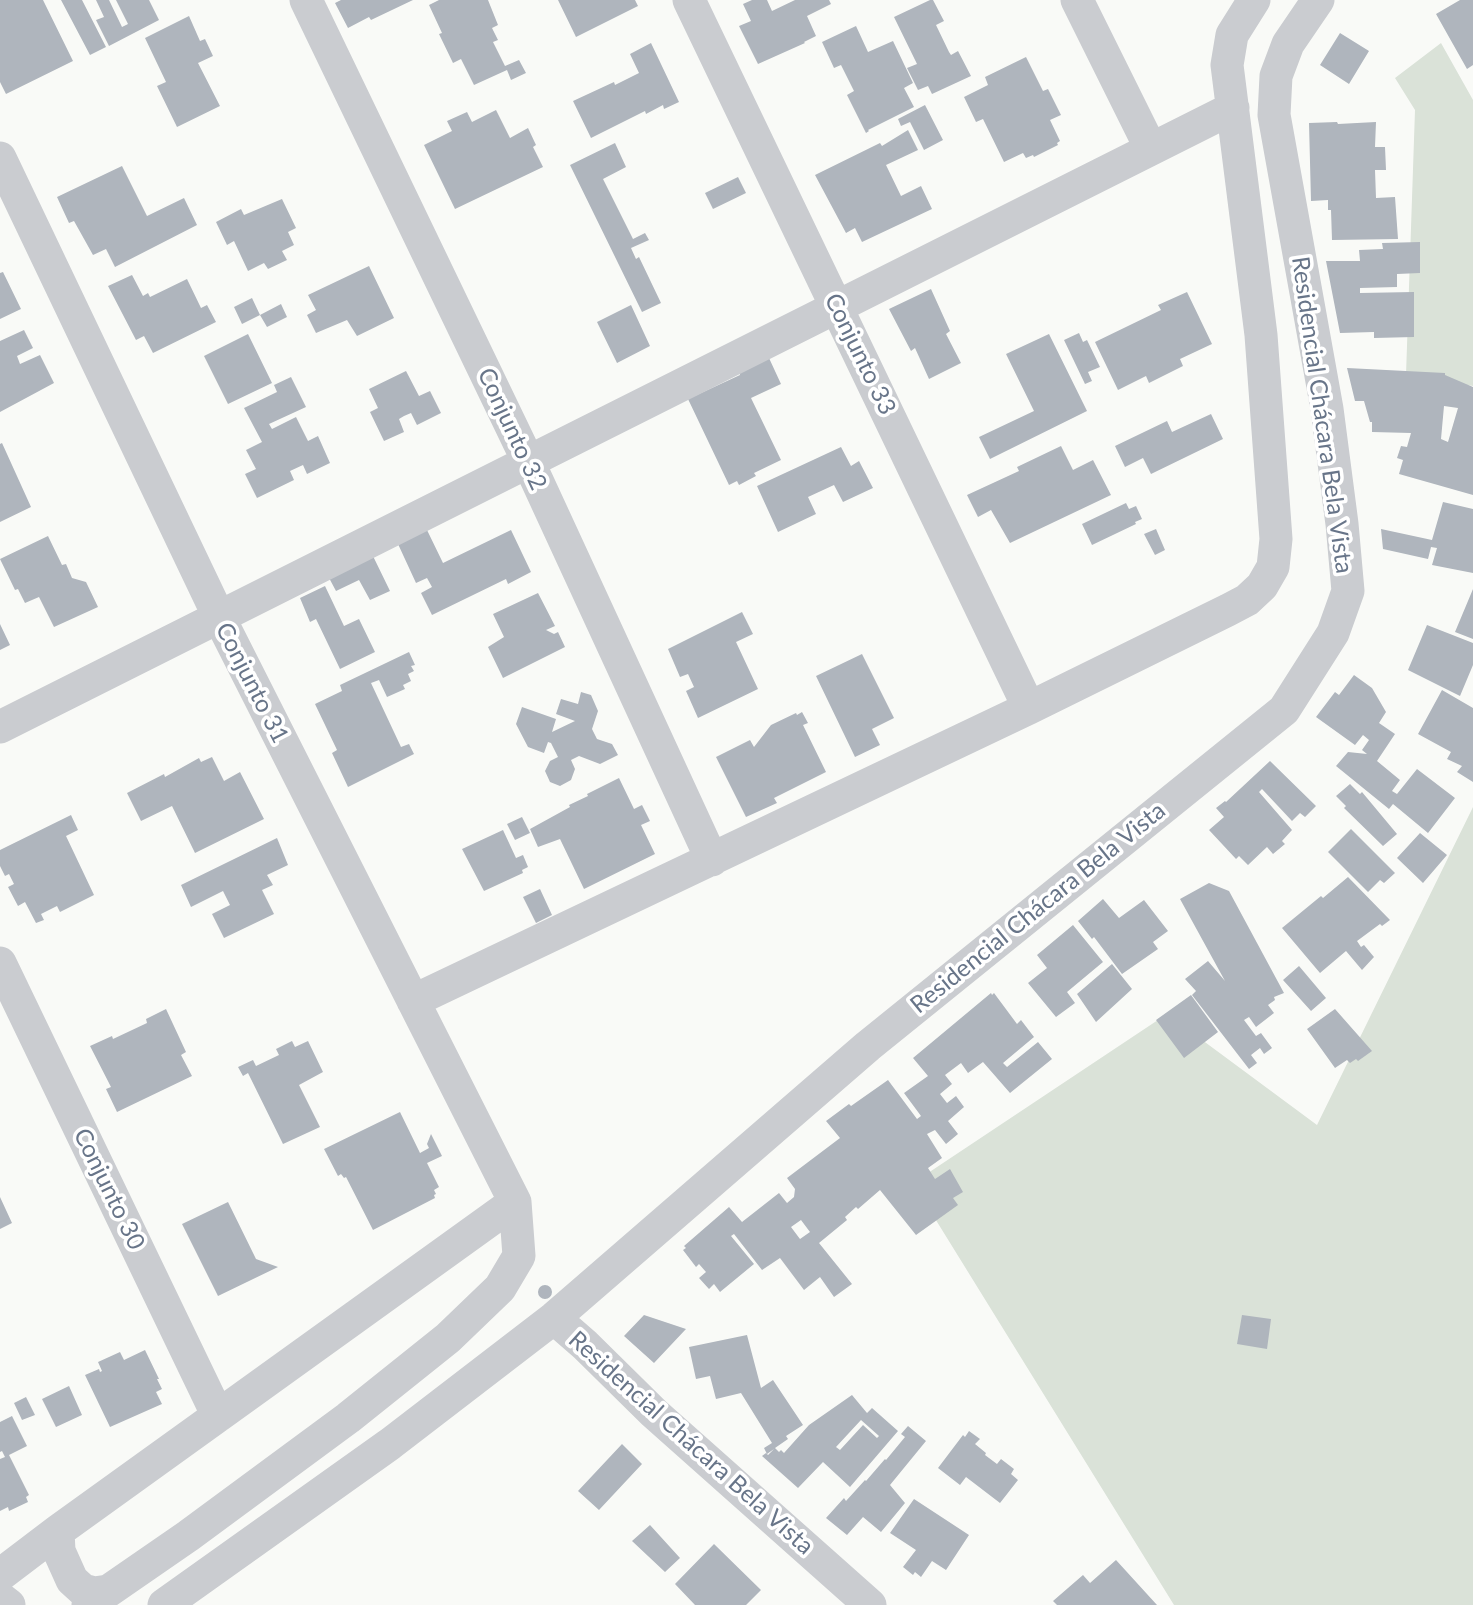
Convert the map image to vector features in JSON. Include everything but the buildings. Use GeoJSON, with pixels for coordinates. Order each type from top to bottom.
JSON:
{"type":"FeatureCollection","features":[{"type":"Feature","properties":{"kind":"street","name":"Conjunto 32"},"geometry":{"type":"LineString","coordinates":[[306,0],[528,461],[712,860]]}},
{"type":"Feature","properties":{"kind":"street","name":"Conjunto 33"},"geometry":{"type":"LineString","coordinates":[[689,0],[1028,708]]}},
{"type":"Feature","properties":{"kind":"street"},"geometry":{"type":"LineString","coordinates":[[1077,0],[1151,149]]}},
{"type":"Feature","properties":{"kind":"street"},"geometry":{"type":"LineString","coordinates":[[413,1001],[1028,708],[1247,600],[1262,586],[1273,567],[1276,539],[1261,335],[1227,65],[1232,35],[1254,0]]}},
{"type":"Feature","properties":{"kind":"street","name":"Residencial Chácara Bela Vista"},"geometry":{"type":"LineString","coordinates":[[870,1605],[654,1413],[555,1318],[868,1046],[1283,710],[1333,633],[1348,592],[1342,524],[1327,409],[1273,115],[1276,76],[1288,44],[1318,0]]}},
{"type":"Feature","properties":{"kind":"street"},"geometry":{"type":"LineString","coordinates":[[0,727],[1233,108]]}},
{"type":"Feature","properties":{"kind":"street","name":"Conjunto 31"},"geometry":{"type":"LineString","coordinates":[[0,158],[219,617],[515,1202]]}},
{"type":"Feature","properties":{"kind":"street","name":"Conjunto 30"},"geometry":{"type":"LineString","coordinates":[[0,963],[218,1416]]}},
{"type":"Feature","properties":{"kind":"street"},"geometry":{"type":"LineString","coordinates":[[0,1575],[515,1202]]}},
{"type":"Feature","properties":{"kind":"street"},"geometry":{"type":"LineString","coordinates":[[58,1531],[59,1550],[72,1580],[98,1598],[188,1536],[348,1418],[448,1338],[500,1288],[519,1256],[515,1202]]}},
{"type":"Feature","properties":{"kind":"street"},"geometry":{"type":"LineString","coordinates":[[164,1605],[390,1444],[555,1318]]}},
{"type":"Feature","properties":{"kind":"street"},"geometry":{"type":"LineString","coordinates":[[0,1598],[9,1605]]}},
{"type":"Feature","properties":{"kind":"shaded area"},"geometry":{"type":"Polygon","coordinates":[[[1441,43],[1473,100],[1473,386],[1406,375],[1415,110],[1395,78],[1441,43]]]}},
{"type":"Feature","properties":{"kind":"shaded area"},"geometry":{"type":"Polygon","coordinates":[[[1473,807],[1473,1605],[1174,1605],[913,1183],[1167,1014],[1317,1125],[1473,807]]]}}]}
